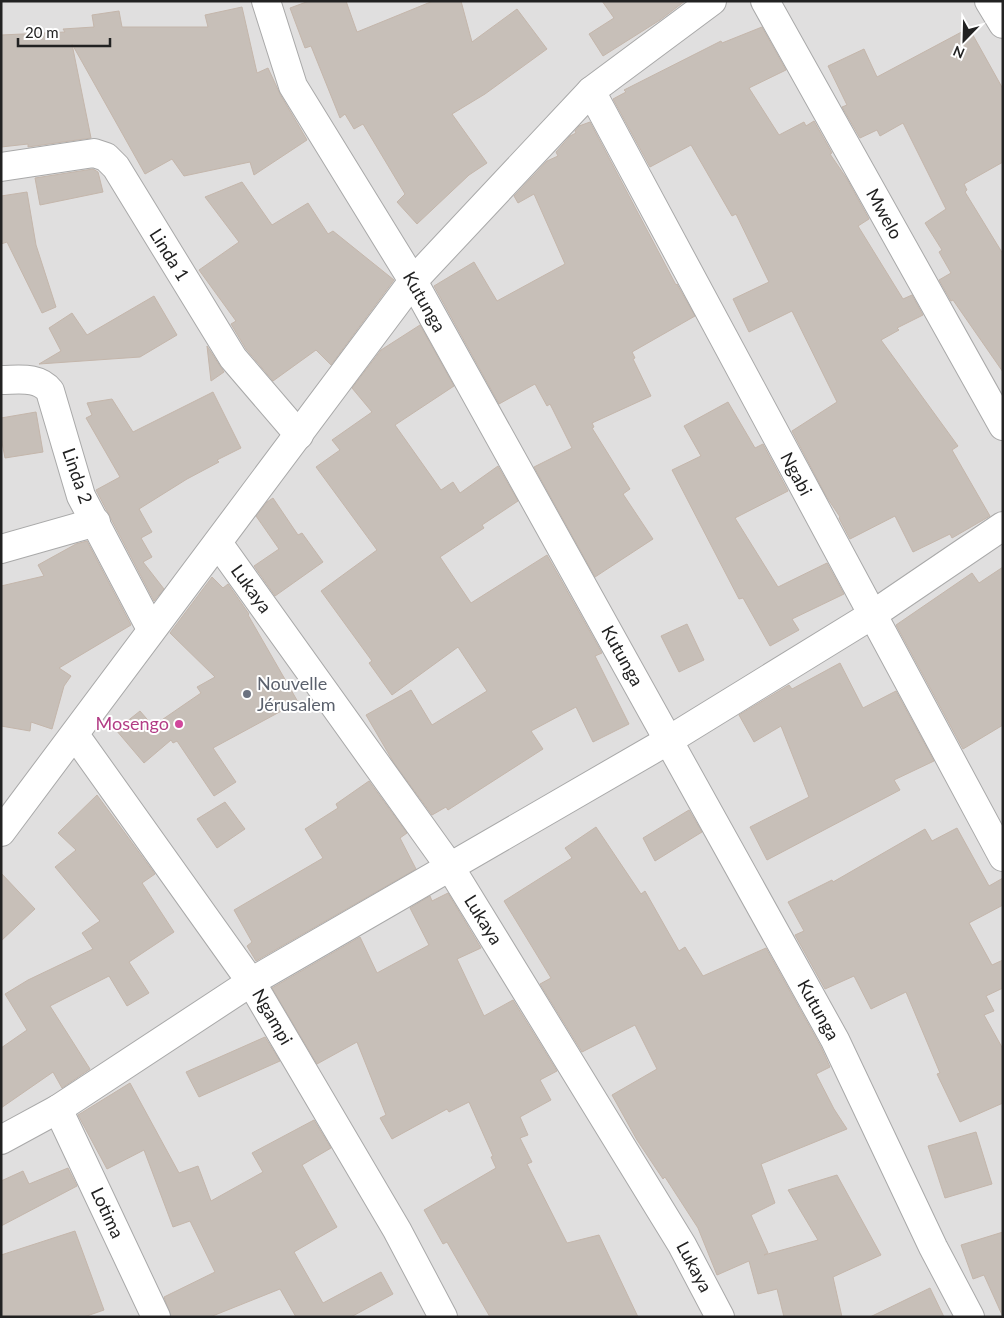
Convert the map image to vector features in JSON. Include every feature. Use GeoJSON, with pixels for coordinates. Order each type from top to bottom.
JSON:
{"type":"FeatureCollection","features":[{"type":"Feature","properties":{"kind":"street","name":"Kutunga"},"geometry":{"type":"LineString","coordinates":[[266,1],[293,86],[413,280],[835,1040],[933,1247],[970,1317]]}},
{"type":"Feature","properties":{"kind":"street"},"geometry":{"type":"LineString","coordinates":[[1,832],[413,280],[591,91],[712,1]]}},
{"type":"Feature","properties":{"kind":"street","name":"Mwelo"},"geometry":{"type":"LineString","coordinates":[[765,1],[1003,426]]}},
{"type":"Feature","properties":{"kind":"street"},"geometry":{"type":"LineString","coordinates":[[989,1],[1003,24]]}},
{"type":"Feature","properties":{"kind":"street","name":"Ngabi"},"geometry":{"type":"LineString","coordinates":[[591,91],[1003,857]]}},
{"type":"Feature","properties":{"kind":"street","name":"Linda 1"},"geometry":{"type":"LineString","coordinates":[[1,167],[94,154],[106,157],[116,167],[233,358],[299,435]]}},
{"type":"Feature","properties":{"kind":"street","name":"Linda 2"},"geometry":{"type":"LineString","coordinates":[[1,380],[32,380],[44,383],[50,391],[81,496],[151,630]]}},
{"type":"Feature","properties":{"kind":"street"},"geometry":{"type":"LineString","coordinates":[[1,549],[96,522]]}},
{"type":"Feature","properties":{"kind":"street"},"geometry":{"type":"LineString","coordinates":[[1,1140],[58,1110],[251,982],[669,740],[872,615],[1003,526]]}},
{"type":"Feature","properties":{"kind":"street","name":"Lukaya"},"geometry":{"type":"LineString","coordinates":[[218,543],[450,867],[682,1245],[720,1317]]}},
{"type":"Feature","properties":{"kind":"street","name":"Ngampi"},"geometry":{"type":"LineString","coordinates":[[75,735],[251,982],[398,1230],[443,1317]]}},
{"type":"Feature","properties":{"kind":"street","name":"Lotima"},"geometry":{"type":"LineString","coordinates":[[58,1110],[156,1317]]}},
{"type":"Feature","properties":{"kind":"shaded area"},"geometry":{"type":"Polygon","coordinates":[[[1,1],[1003,1],[1003,1317],[1,1317],[1,1]]]}},
{"type":"Feature","properties":{"kind":"building"},"geometry":{"type":"Polygon","coordinates":[[[309,1],[346,1],[357,32],[433,1],[461,1],[472,42],[517,9],[547,49],[485,94],[452,114],[487,163],[469,175],[417,224],[397,202],[405,194],[363,124],[354,129],[345,114],[340,118],[311,46],[305,48],[290,8],[309,1]]]}},
{"type":"Feature","properties":{"kind":"building"},"geometry":{"type":"Polygon","coordinates":[[[602,1],[685,1],[660,20],[603,56],[589,34],[614,18],[602,1]]]}},
{"type":"Feature","properties":{"kind":"building"},"geometry":{"type":"Polygon","coordinates":[[[242,7],[257,73],[268,68],[280,94],[307,140],[254,175],[250,162],[184,176],[172,159],[145,174],[72,44],[91,138],[28,147],[28,144],[1,147],[1,35],[65,32],[63,29],[94,27],[92,15],[119,11],[122,27],[208,27],[205,15],[242,7]]]}},
{"type":"Feature","properties":{"kind":"building"},"geometry":{"type":"Polygon","coordinates":[[[762,27],[786,70],[749,88],[779,135],[804,122],[806,126],[814,121],[832,153],[830,154],[847,179],[869,219],[858,226],[903,299],[912,295],[923,315],[897,328],[899,330],[881,340],[958,446],[952,450],[990,516],[952,538],[950,534],[913,552],[895,516],[850,539],[840,517],[826,496],[792,431],[837,402],[792,311],[749,332],[733,299],[769,282],[736,214],[732,216],[691,145],[650,167],[613,99],[626,92],[624,90],[721,41],[722,43],[762,27]]]}},
{"type":"Feature","properties":{"kind":"building"},"geometry":{"type":"Polygon","coordinates":[[[969,28],[1003,89],[1003,162],[964,184],[967,190],[965,192],[1003,254],[1003,372],[953,300],[951,301],[939,280],[951,273],[939,252],[942,250],[925,223],[946,209],[903,123],[880,136],[877,130],[860,138],[842,107],[847,105],[828,66],[864,49],[877,77],[969,28]]]}},
{"type":"Feature","properties":{"kind":"building"},"geometry":{"type":"Polygon","coordinates":[[[590,122],[676,285],[695,316],[632,352],[635,358],[633,359],[651,396],[592,423],[594,427],[592,428],[630,489],[623,494],[653,539],[595,577],[534,467],[572,448],[550,404],[547,406],[535,384],[499,404],[434,286],[474,262],[497,301],[565,264],[534,194],[518,203],[514,196],[547,161],[558,156],[556,152],[570,136],[576,133],[575,131],[579,126],[590,122]]]}},
{"type":"Feature","properties":{"kind":"building"},"geometry":{"type":"Polygon","coordinates":[[[93,169],[98,172],[103,192],[40,205],[35,178],[93,169]]]}},
{"type":"Feature","properties":{"kind":"building"},"geometry":{"type":"Polygon","coordinates":[[[242,182],[272,225],[308,203],[328,234],[333,231],[394,280],[331,365],[316,350],[273,381],[246,349],[231,324],[236,321],[199,270],[239,242],[205,197],[242,182]]]}},
{"type":"Feature","properties":{"kind":"building"},"geometry":{"type":"Polygon","coordinates":[[[27,192],[36,245],[56,307],[42,313],[7,242],[1,244],[1,196],[27,192]]]}},
{"type":"Feature","properties":{"kind":"building"},"geometry":{"type":"Polygon","coordinates":[[[154,296],[177,335],[140,357],[39,364],[61,351],[49,328],[72,313],[87,335],[154,296]]]}},
{"type":"Feature","properties":{"kind":"building"},"geometry":{"type":"Polygon","coordinates":[[[420,325],[454,386],[395,425],[441,490],[453,482],[460,493],[498,466],[518,501],[482,525],[484,528],[440,557],[471,603],[547,555],[602,653],[595,656],[629,724],[593,742],[576,707],[531,731],[543,749],[448,810],[446,807],[432,815],[394,763],[366,715],[411,690],[432,725],[487,691],[458,647],[392,695],[369,663],[372,661],[321,591],[377,550],[316,467],[340,450],[332,440],[372,412],[352,388],[381,350],[420,325]]]}},
{"type":"Feature","properties":{"kind":"building"},"geometry":{"type":"Polygon","coordinates":[[[207,346],[224,372],[211,381],[207,346]]]}},
{"type":"Feature","properties":{"kind":"building"},"geometry":{"type":"Polygon","coordinates":[[[213,392],[241,448],[217,460],[219,462],[187,479],[139,509],[152,532],[141,538],[152,557],[143,562],[164,589],[154,601],[96,490],[120,477],[86,418],[92,415],[87,403],[112,399],[133,432],[213,392]]]}},
{"type":"Feature","properties":{"kind":"building"},"geometry":{"type":"Polygon","coordinates":[[[728,402],[755,448],[763,444],[788,491],[735,518],[778,587],[827,563],[844,594],[792,619],[799,630],[770,646],[743,598],[739,599],[672,470],[701,456],[684,426],[728,402]]]}},
{"type":"Feature","properties":{"kind":"building"},"geometry":{"type":"Polygon","coordinates":[[[36,412],[43,452],[5,458],[1,437],[1,418],[36,412]]]}},
{"type":"Feature","properties":{"kind":"building"},"geometry":{"type":"Polygon","coordinates":[[[273,498],[298,535],[302,533],[323,562],[275,596],[254,566],[279,549],[256,516],[267,502],[273,498]]]}},
{"type":"Feature","properties":{"kind":"building"},"geometry":{"type":"Polygon","coordinates":[[[87,541],[131,625],[59,668],[71,676],[64,686],[52,729],[31,722],[30,731],[1,726],[1,586],[44,576],[38,565],[76,544],[87,541]]]}},
{"type":"Feature","properties":{"kind":"building"},"geometry":{"type":"Polygon","coordinates":[[[1003,567],[1003,725],[963,749],[896,625],[972,573],[979,583],[1003,567]]]}},
{"type":"Feature","properties":{"kind":"building"},"geometry":{"type":"Polygon","coordinates":[[[212,577],[223,588],[228,584],[249,614],[298,702],[213,748],[236,782],[214,796],[177,741],[173,743],[171,740],[144,763],[116,730],[140,711],[153,726],[201,693],[197,687],[215,677],[170,633],[212,577]]]}},
{"type":"Feature","properties":{"kind":"building"},"geometry":{"type":"Polygon","coordinates":[[[687,624],[704,660],[679,672],[661,636],[687,624]]]}},
{"type":"Feature","properties":{"kind":"building"},"geometry":{"type":"Polygon","coordinates":[[[840,663],[863,708],[896,691],[934,761],[894,780],[900,790],[767,860],[750,827],[809,797],[781,726],[754,742],[739,715],[789,685],[792,689],[840,663]]]}},
{"type":"Feature","properties":{"kind":"building"},"geometry":{"type":"Polygon","coordinates":[[[369,781],[407,833],[400,838],[416,869],[256,961],[247,946],[252,942],[234,910],[323,858],[305,829],[338,808],[336,804],[369,781]]]}},
{"type":"Feature","properties":{"kind":"building"},"geometry":{"type":"Polygon","coordinates":[[[97,795],[155,874],[142,883],[174,932],[129,962],[149,993],[127,1006],[109,976],[50,1006],[90,1069],[62,1088],[53,1072],[1,1108],[1,1048],[27,1030],[5,994],[28,980],[93,949],[82,933],[100,921],[55,867],[76,850],[58,833],[97,795]]]}},
{"type":"Feature","properties":{"kind":"building"},"geometry":{"type":"Polygon","coordinates":[[[225,802],[245,829],[217,848],[197,819],[225,802]]]}},
{"type":"Feature","properties":{"kind":"building"},"geometry":{"type":"Polygon","coordinates":[[[689,810],[702,832],[655,861],[643,838],[689,810]]]}},
{"type":"Feature","properties":{"kind":"building"},"geometry":{"type":"Polygon","coordinates":[[[596,827],[641,894],[645,891],[679,951],[685,947],[703,976],[766,948],[821,1047],[830,1067],[816,1074],[834,1109],[847,1129],[761,1164],[775,1203],[751,1215],[768,1253],[764,1255],[818,1240],[788,1190],[837,1175],[881,1255],[833,1277],[842,1317],[784,1317],[777,1289],[758,1294],[749,1261],[717,1275],[698,1228],[665,1177],[663,1179],[637,1140],[612,1095],[657,1069],[635,1025],[582,1052],[540,984],[551,978],[504,901],[572,858],[565,848],[596,827]]]}},
{"type":"Feature","properties":{"kind":"building"},"geometry":{"type":"Polygon","coordinates":[[[957,828],[989,886],[1003,878],[1003,905],[969,923],[992,965],[1003,960],[1003,988],[986,996],[994,1011],[984,1015],[1003,1049],[1003,1103],[960,1122],[937,1074],[940,1073],[906,992],[871,1009],[854,976],[825,989],[795,935],[804,931],[788,902],[832,880],[833,882],[925,829],[932,841],[957,828]]]}},
{"type":"Feature","properties":{"kind":"building"},"geometry":{"type":"Polygon","coordinates":[[[1,873],[35,909],[1,941],[1,873]]]}},
{"type":"Feature","properties":{"kind":"building"},"geometry":{"type":"Polygon","coordinates":[[[448,893],[481,948],[457,959],[484,1016],[513,1000],[557,1071],[540,1080],[551,1100],[520,1117],[528,1135],[520,1138],[532,1162],[527,1164],[567,1243],[599,1235],[638,1317],[490,1317],[447,1242],[443,1244],[424,1210],[496,1168],[491,1157],[493,1156],[469,1102],[449,1112],[447,1109],[392,1139],[380,1118],[386,1115],[357,1042],[317,1064],[272,988],[360,937],[377,973],[429,945],[410,908],[430,896],[432,901],[448,893]]]}},
{"type":"Feature","properties":{"kind":"building"},"geometry":{"type":"Polygon","coordinates":[[[265,1037],[280,1061],[199,1097],[186,1072],[265,1037]]]}},
{"type":"Feature","properties":{"kind":"building"},"geometry":{"type":"Polygon","coordinates":[[[130,1083],[179,1173],[198,1166],[211,1201],[263,1172],[252,1153],[314,1120],[331,1148],[302,1165],[337,1227],[294,1252],[323,1303],[381,1272],[393,1294],[351,1317],[296,1317],[280,1289],[210,1317],[171,1317],[164,1297],[215,1272],[190,1221],[173,1227],[144,1150],[107,1169],[78,1115],[130,1083]]]}},
{"type":"Feature","properties":{"kind":"building"},"geometry":{"type":"Polygon","coordinates":[[[976,1132],[992,1184],[945,1198],[928,1146],[976,1132]]]}},
{"type":"Feature","properties":{"kind":"building"},"geometry":{"type":"Polygon","coordinates":[[[68,1168],[77,1186],[1,1226],[1,1181],[23,1171],[29,1184],[68,1168]]]}},
{"type":"Feature","properties":{"kind":"building"},"geometry":{"type":"Polygon","coordinates":[[[75,1231],[104,1310],[84,1317],[1,1317],[1,1255],[75,1231]]]}},
{"type":"Feature","properties":{"kind":"building"},"geometry":{"type":"Polygon","coordinates":[[[1003,1232],[1003,1317],[984,1275],[973,1279],[961,1245],[1003,1232]]]}},
{"type":"Feature","properties":{"kind":"building"},"geometry":{"type":"Polygon","coordinates":[[[930,1288],[944,1317],[870,1317],[930,1288]]]}},
{"type":"Feature","properties":{"kind":"place","name":"Nouvelle Jérusalem"},"geometry":{"type":"Point","coordinates":[247,694]}},
{"type":"Feature","properties":{"kind":"place","name":"Mosengo"},"geometry":{"type":"Point","coordinates":[179,724]}}]}
